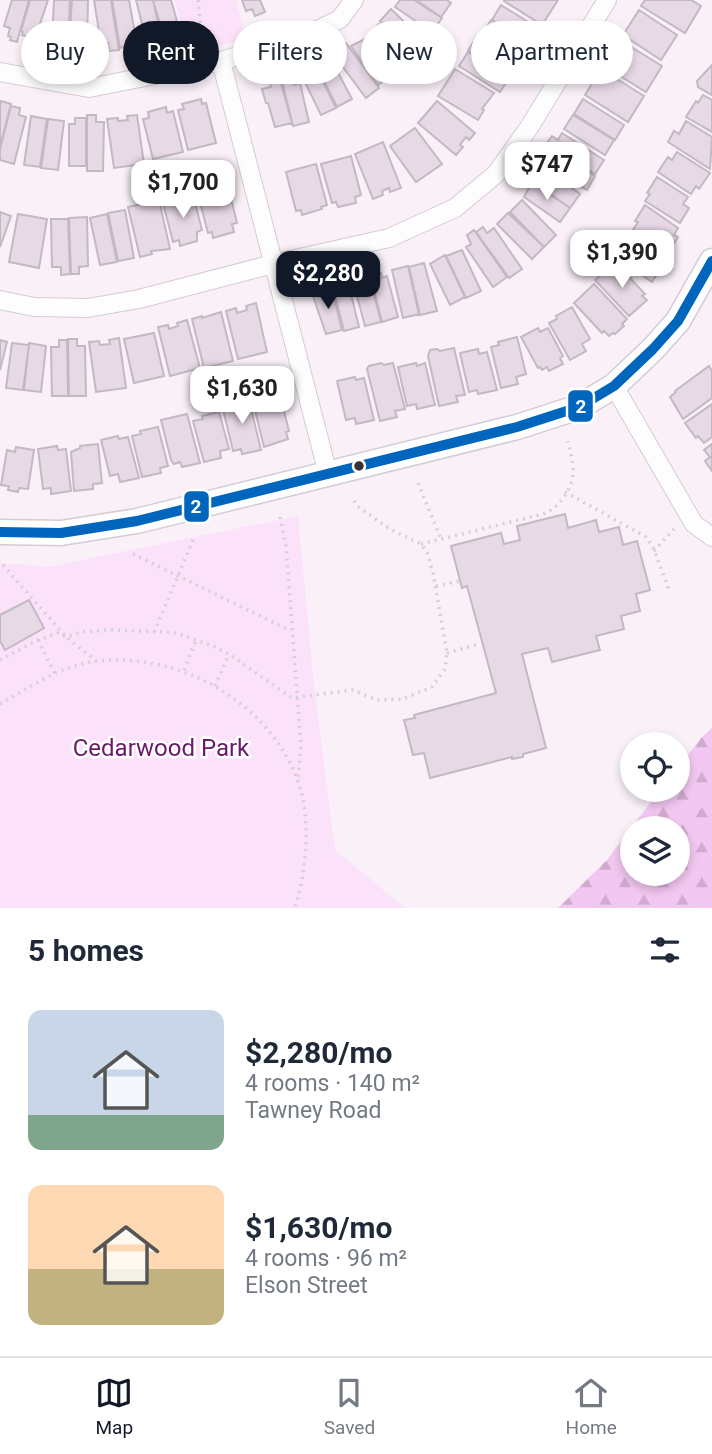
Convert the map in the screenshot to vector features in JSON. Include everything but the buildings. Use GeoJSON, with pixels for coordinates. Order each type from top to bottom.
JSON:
{"type":"FeatureCollection","features":[{"type":"Feature","properties":{"kind":"street"},"geometry":{"type":"LineString","coordinates":[[219,61],[301,38],[340,19],[354,0]]}},
{"type":"Feature","properties":{"kind":"street"},"geometry":{"type":"LineString","coordinates":[[0,300],[34,307],[88,308],[139,299],[273,264],[388,238],[455,208],[496,174],[530,126],[607,0]]}},
{"type":"Feature","properties":{"kind":"street"},"geometry":{"type":"LineString","coordinates":[[0,72],[89,88],[123,81]]}},
{"type":"Feature","properties":{"kind":"street"},"geometry":{"type":"LineString","coordinates":[[219,83],[273,264],[328,474]]}},
{"type":"Feature","properties":{"kind":"street"},"geometry":{"type":"LineString","coordinates":[[0,531],[61,533],[105,528],[517,427],[579,407],[614,386],[653,349],[678,321],[712,261]]}},
{"type":"Feature","properties":{"kind":"street"},"geometry":{"type":"LineString","coordinates":[[614,386],[694,524],[712,537]]}},
{"type":"Feature","properties":{"kind":"path"},"geometry":{"type":"LineString","coordinates":[[198,0],[203,21]]}},
{"type":"Feature","properties":{"kind":"path"},"geometry":{"type":"LineString","coordinates":[[421,544],[548,512],[557,506],[573,473],[568,441]]}},
{"type":"Feature","properties":{"kind":"path"},"geometry":{"type":"LineString","coordinates":[[418,483],[441,539]]}},
{"type":"Feature","properties":{"kind":"path"},"geometry":{"type":"LineString","coordinates":[[565,492],[643,535],[654,551],[670,592]]}},
{"type":"Feature","properties":{"kind":"path"},"geometry":{"type":"LineString","coordinates":[[0,660],[38,640],[58,634],[66,637],[82,632],[111,630],[172,632],[229,654],[296,699],[353,690],[382,701],[416,695],[439,681],[445,669],[447,653],[430,560],[421,544],[390,529],[357,506],[353,499]]}},
{"type":"Feature","properties":{"kind":"path"},"geometry":{"type":"LineString","coordinates":[[280,517],[286,546],[301,746],[298,782],[305,819],[305,858],[295,908]]}},
{"type":"Feature","properties":{"kind":"path"},"geometry":{"type":"LineString","coordinates":[[654,551],[674,529]]}},
{"type":"Feature","properties":{"kind":"path"},"geometry":{"type":"LineString","coordinates":[[154,632],[194,538]]}},
{"type":"Feature","properties":{"kind":"path"},"geometry":{"type":"LineString","coordinates":[[133,554],[291,632]]}},
{"type":"Feature","properties":{"kind":"path"},"geometry":{"type":"LineString","coordinates":[[3,565],[66,637],[96,661]]}},
{"type":"Feature","properties":{"kind":"path"},"geometry":{"type":"LineString","coordinates":[[436,586],[460,581]]}},
{"type":"Feature","properties":{"kind":"path"},"geometry":{"type":"LineString","coordinates":[[38,640],[55,674]]}},
{"type":"Feature","properties":{"kind":"path"},"geometry":{"type":"LineString","coordinates":[[184,671],[196,640]]}},
{"type":"Feature","properties":{"kind":"path"},"geometry":{"type":"LineString","coordinates":[[447,653],[479,644]]}},
{"type":"Feature","properties":{"kind":"path"},"geometry":{"type":"LineString","coordinates":[[215,686],[229,654]]}},
{"type":"Feature","properties":{"kind":"path"},"geometry":{"type":"LineString","coordinates":[[0,704],[55,674],[96,661],[155,664],[184,671],[215,686],[249,711],[268,732],[298,782]]}},
{"type":"Feature","properties":{"kind":"green space"},"geometry":{"type":"Polygon","coordinates":[[[175,0],[236,0],[242,21],[233,21],[233,42],[219,46],[219,21],[180,21],[175,0]]]}},
{"type":"Feature","properties":{"kind":"green space","name":"Cedarwood Park"},"geometry":{"type":"Polygon","coordinates":[[[298,516],[313,676],[335,850],[405,908],[0,908],[0,563],[49,567],[298,516]]]}},
{"type":"Feature","properties":{"kind":"green space"},"geometry":{"type":"Polygon","coordinates":[[[712,728],[712,908],[558,908],[606,861],[620,843],[620,886],[690,886],[690,816],[640,816],[651,802],[690,802],[690,752],[712,728]]]}},
{"type":"Feature","properties":{"kind":"transit line","name":"2"},"geometry":{"type":"LineString","coordinates":[[0,532],[61,533],[137,521],[517,427],[579,407],[614,386],[653,349],[678,321],[712,261]]}}]}
